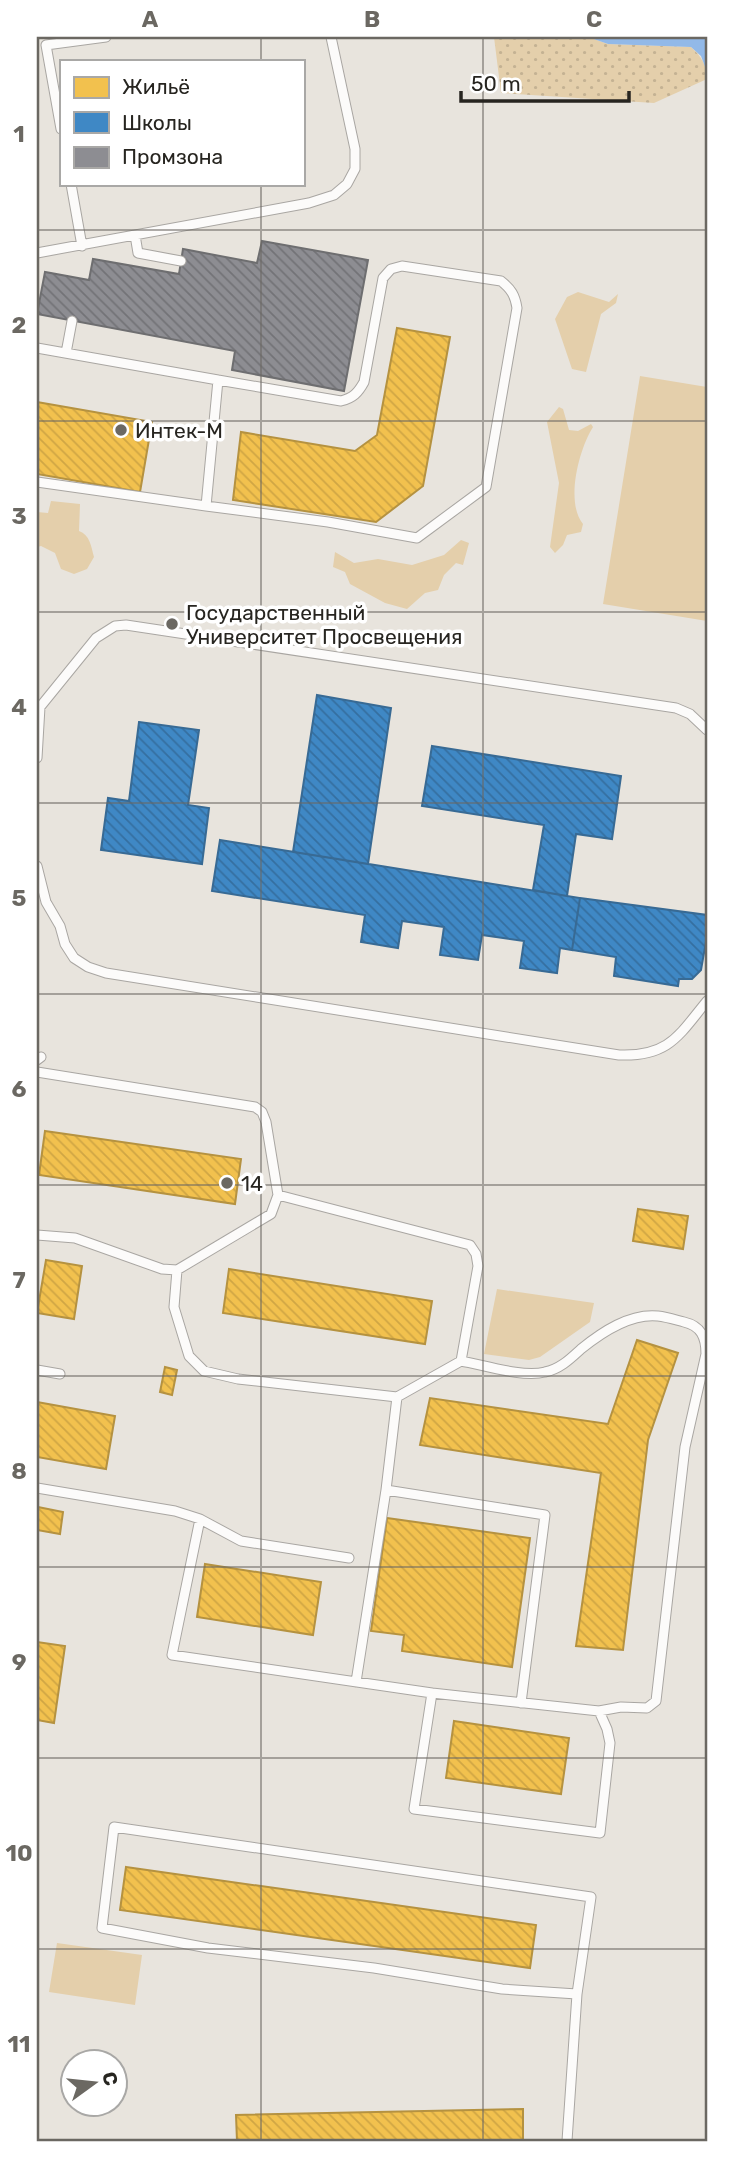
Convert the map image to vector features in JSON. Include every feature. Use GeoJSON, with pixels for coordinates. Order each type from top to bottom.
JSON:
{"type":"FeatureCollection","features":[{"type":"Feature","properties":{"kind":"lane"},"geometry":{"type":"LineString","coordinates":[[60,125],[42,46],[106,37]]}},
{"type":"Feature","properties":{"kind":"lane"},"geometry":{"type":"LineString","coordinates":[[37,253],[309,204],[334,195],[347,184],[355,169],[355,149],[331,37]]}},
{"type":"Feature","properties":{"kind":"lane"},"geometry":{"type":"LineString","coordinates":[[71,186],[82,246]]}},
{"type":"Feature","properties":{"kind":"lane"},"geometry":{"type":"LineString","coordinates":[[135,235],[138,253],[181,261]]}},
{"type":"Feature","properties":{"kind":"lane"},"geometry":{"type":"LineString","coordinates":[[37,348],[341,401],[352,398],[364,382],[383,278],[391,269],[402,266],[501,281],[515,296],[517,308],[486,487],[417,538],[328,522],[37,482]]}},
{"type":"Feature","properties":{"kind":"lane"},"geometry":{"type":"LineString","coordinates":[[66,354],[72,321]]}},
{"type":"Feature","properties":{"kind":"lane"},"geometry":{"type":"LineString","coordinates":[[206,506],[218,380]]}},
{"type":"Feature","properties":{"kind":"lane"},"geometry":{"type":"LineString","coordinates":[[37,758],[38,707],[96,638],[115,625],[677,708],[690,714],[707,730]]}},
{"type":"Feature","properties":{"kind":"lane"},"geometry":{"type":"LineString","coordinates":[[37,866],[46,901],[74,958],[88,967],[106,973],[619,1055],[635,1055],[664,1048],[675,1040],[707,1001]]}},
{"type":"Feature","properties":{"kind":"lane"},"geometry":{"type":"LineString","coordinates":[[37,1072],[255,1107],[262,1112],[266,1122],[278,1195],[271,1214],[177,1270],[162,1269],[75,1238],[37,1235]]}},
{"type":"Feature","properties":{"kind":"lane"},"geometry":{"type":"LineString","coordinates":[[278,1195],[470,1244],[476,1254],[478,1266],[461,1361]]}},
{"type":"Feature","properties":{"kind":"lane"},"geometry":{"type":"LineString","coordinates":[[177,1270],[174,1307],[189,1356],[204,1371],[237,1379],[397,1397],[461,1361],[528,1374],[543,1373],[564,1364],[612,1327],[649,1316],[691,1323],[702,1333],[705,1341],[706,1353],[685,1447],[658,1695],[653,1705],[647,1708],[598,1710],[521,1703],[432,1693],[172,1655],[200,1519]]}},
{"type":"Feature","properties":{"kind":"lane"},"geometry":{"type":"LineString","coordinates":[[37,1370],[60,1374]]}},
{"type":"Feature","properties":{"kind":"lane"},"geometry":{"type":"LineString","coordinates":[[356,1682],[386,1489],[397,1397]]}},
{"type":"Feature","properties":{"kind":"lane"},"geometry":{"type":"LineString","coordinates":[[37,1488],[175,1511],[200,1519],[241,1541],[349,1558]]}},
{"type":"Feature","properties":{"kind":"lane"},"geometry":{"type":"LineString","coordinates":[[386,1489],[545,1515],[521,1703]]}},
{"type":"Feature","properties":{"kind":"lane"},"geometry":{"type":"LineString","coordinates":[[432,1693],[414,1809],[600,1833],[610,1743],[598,1710]]}},
{"type":"Feature","properties":{"kind":"lane"},"geometry":{"type":"LineString","coordinates":[[567,2141],[577,1994],[591,1897],[114,1827],[102,1928],[208,1948],[374,1968],[502,1989],[577,1994]]}},
{"type":"Feature","properties":{"kind":"shaded area"},"geometry":{"type":"Polygon","coordinates":[[[494,37],[588,37],[608,44],[691,47],[703,61],[707,79],[654,103],[501,93],[494,37]]]}},
{"type":"Feature","properties":{"kind":"shaded area"},"geometry":{"type":"Polygon","coordinates":[[[578,292],[609,302],[618,294],[616,303],[601,314],[586,372],[572,369],[555,319],[567,297],[578,292]]]}},
{"type":"Feature","properties":{"kind":"shaded area"},"geometry":{"type":"Polygon","coordinates":[[[640,376],[707,387],[707,621],[603,604],[640,376]]]}},
{"type":"Feature","properties":{"kind":"shaded area"},"geometry":{"type":"Polygon","coordinates":[[[559,407],[563,409],[569,430],[578,431],[591,424],[593,427],[583,448],[576,476],[575,503],[583,524],[581,532],[567,535],[563,545],[555,553],[550,547],[559,483],[547,422],[559,407]]]}},
{"type":"Feature","properties":{"kind":"shaded area"},"geometry":{"type":"Polygon","coordinates":[[[51,501],[80,504],[79,531],[88,538],[94,557],[87,569],[74,574],[61,569],[55,553],[41,546],[37,547],[37,512],[48,513],[51,501]]]}},
{"type":"Feature","properties":{"kind":"shaded area"},"geometry":{"type":"Polygon","coordinates":[[[461,540],[469,543],[463,565],[456,563],[444,575],[438,590],[425,593],[407,609],[385,603],[350,584],[345,572],[333,567],[335,552],[354,563],[378,559],[412,565],[444,555],[461,540]]]}},
{"type":"Feature","properties":{"kind":"shaded area"},"geometry":{"type":"Polygon","coordinates":[[[497,1289],[594,1303],[590,1322],[540,1357],[529,1360],[484,1354],[497,1289]]]}},
{"type":"Feature","properties":{"kind":"shaded area"},"geometry":{"type":"Polygon","coordinates":[[[57,1943],[142,1955],[135,2005],[49,1992],[57,1943]]]}},
{"type":"Feature","properties":{"kind":"water"},"geometry":{"type":"Polygon","coordinates":[[[588,37],[707,37],[707,72],[701,56],[691,47],[608,44],[588,37]]]}},
{"type":"Feature","properties":{"kind":"building: Жильё"},"geometry":{"type":"Polygon","coordinates":[[[397,328],[450,337],[423,486],[376,522],[233,500],[241,432],[355,451],[377,435],[397,328]]]}},
{"type":"Feature","properties":{"kind":"building: Жильё"},"geometry":{"type":"Polygon","coordinates":[[[37,402],[152,422],[140,492],[37,474],[37,402]]]}},
{"type":"Feature","properties":{"kind":"building: Жильё"},"geometry":{"type":"Polygon","coordinates":[[[45,1131],[241,1159],[235,1204],[39,1175],[45,1131]]]}},
{"type":"Feature","properties":{"kind":"building: Жильё"},"geometry":{"type":"Polygon","coordinates":[[[638,1209],[688,1216],[683,1249],[633,1241],[638,1209]]]}},
{"type":"Feature","properties":{"kind":"building: Жильё"},"geometry":{"type":"Polygon","coordinates":[[[46,1260],[82,1266],[74,1319],[37,1313],[46,1260]]]}},
{"type":"Feature","properties":{"kind":"building: Жильё"},"geometry":{"type":"Polygon","coordinates":[[[229,1269],[432,1301],[425,1344],[223,1313],[229,1269]]]}},
{"type":"Feature","properties":{"kind":"building: Жильё"},"geometry":{"type":"Polygon","coordinates":[[[637,1340],[678,1353],[648,1440],[623,1650],[576,1646],[601,1473],[420,1445],[430,1398],[608,1424],[637,1340]]]}},
{"type":"Feature","properties":{"kind":"building: Жильё"},"geometry":{"type":"Polygon","coordinates":[[[165,1367],[177,1370],[172,1395],[160,1392],[165,1367]]]}},
{"type":"Feature","properties":{"kind":"building: Жильё"},"geometry":{"type":"Polygon","coordinates":[[[37,1402],[115,1416],[106,1469],[37,1457],[37,1402]]]}},
{"type":"Feature","properties":{"kind":"building: Жильё"},"geometry":{"type":"Polygon","coordinates":[[[38,1507],[63,1512],[60,1534],[37,1530],[38,1507]]]}},
{"type":"Feature","properties":{"kind":"building: Жильё"},"geometry":{"type":"Polygon","coordinates":[[[387,1518],[530,1538],[512,1667],[402,1651],[404,1635],[371,1631],[387,1518]]]}},
{"type":"Feature","properties":{"kind":"building: Жильё"},"geometry":{"type":"Polygon","coordinates":[[[205,1564],[321,1582],[313,1635],[197,1617],[205,1564]]]}},
{"type":"Feature","properties":{"kind":"building: Жильё"},"geometry":{"type":"Polygon","coordinates":[[[37,1642],[65,1646],[54,1723],[37,1720],[37,1642]]]}},
{"type":"Feature","properties":{"kind":"building: Жильё"},"geometry":{"type":"Polygon","coordinates":[[[454,1721],[569,1738],[561,1794],[446,1778],[454,1721]]]}},
{"type":"Feature","properties":{"kind":"building: Жильё"},"geometry":{"type":"Polygon","coordinates":[[[126,1867],[536,1925],[530,1968],[120,1910],[126,1867]]]}},
{"type":"Feature","properties":{"kind":"building: Жильё"},"geometry":{"type":"Polygon","coordinates":[[[523,2109],[523,2141],[237,2141],[236,2115],[523,2109]]]}},
{"type":"Feature","properties":{"kind":"building: Школы"},"geometry":{"type":"Polygon","coordinates":[[[317,695],[391,708],[368,864],[293,852],[317,695]]]}},
{"type":"Feature","properties":{"kind":"building: Школы"},"geometry":{"type":"Polygon","coordinates":[[[139,722],[199,730],[188,805],[209,808],[202,864],[101,850],[108,798],[129,801],[139,722]]]}},
{"type":"Feature","properties":{"kind":"building: Школы"},"geometry":{"type":"Polygon","coordinates":[[[432,746],[621,776],[612,839],[576,834],[567,896],[533,890],[544,825],[422,806],[432,746]]]}},
{"type":"Feature","properties":{"kind":"building: Школы"},"geometry":{"type":"Polygon","coordinates":[[[220,840],[580,898],[572,950],[560,948],[557,973],[520,968],[524,941],[482,935],[478,960],[440,955],[444,927],[402,921],[398,948],[361,942],[365,915],[212,891],[220,840]]]}},
{"type":"Feature","properties":{"kind":"building: Школы"},"geometry":{"type":"Polygon","coordinates":[[[580,898],[707,915],[707,936],[701,970],[692,979],[679,979],[678,986],[614,976],[616,957],[572,950],[580,898]]]}},
{"type":"Feature","properties":{"kind":"building: Промзона"},"geometry":{"type":"Polygon","coordinates":[[[262,241],[368,260],[344,391],[232,370],[235,351],[37,314],[45,272],[89,280],[93,259],[179,274],[183,249],[257,263],[262,241]]]}},
{"type":"Feature","properties":{"kind":"place","name":"Интек-М"},"geometry":{"type":"Point","coordinates":[121,430]}},
{"type":"Feature","properties":{"kind":"place","name":"Государственный Университет Просвещения"},"geometry":{"type":"Point","coordinates":[172,624]}},
{"type":"Feature","properties":{"kind":"place","name":"14"},"geometry":{"type":"Point","coordinates":[227,1183]}}]}
